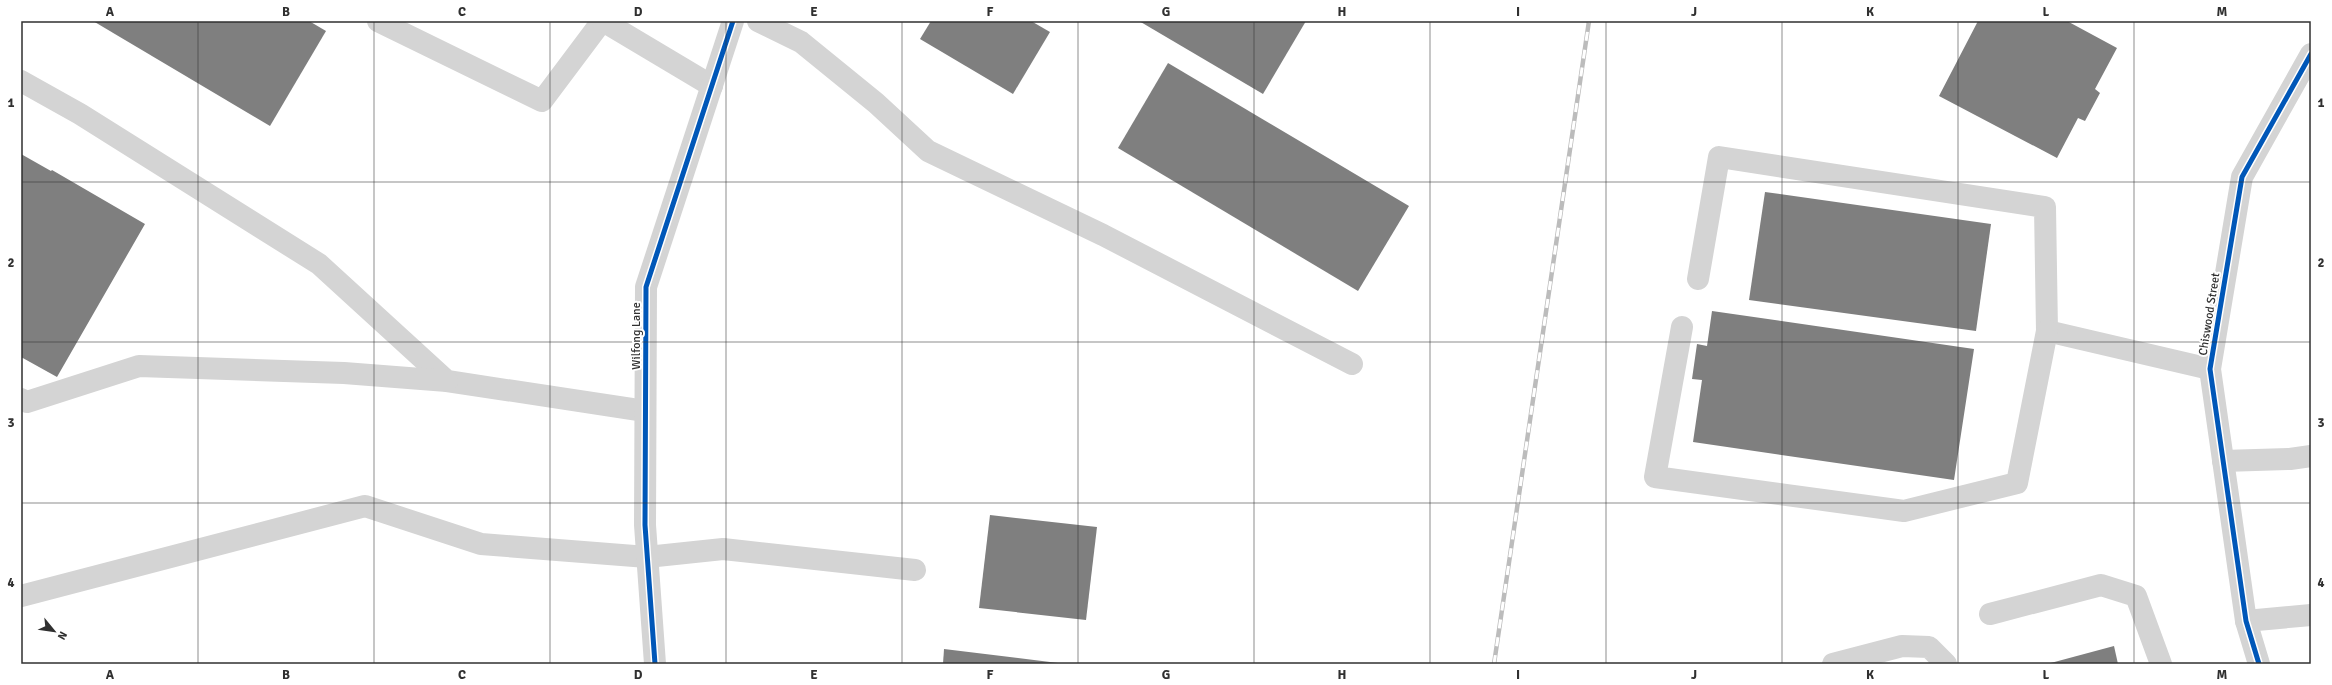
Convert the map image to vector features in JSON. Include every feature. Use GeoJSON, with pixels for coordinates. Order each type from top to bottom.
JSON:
{"type":"FeatureCollection","features":[{"type":"Feature","properties":{"kind":"street"},"geometry":{"type":"LineString","coordinates":[[378,21],[542,101],[602,21],[712,86]]}},
{"type":"Feature","properties":{"kind":"street","name":"Wilfong Lane"},"geometry":{"type":"LineString","coordinates":[[655,664],[645,525],[646,287],[733,21]]}},
{"type":"Feature","properties":{"kind":"street"},"geometry":{"type":"LineString","coordinates":[[758,21],[801,42],[876,103],[928,151],[1103,235],[1352,364]]}},
{"type":"Feature","properties":{"kind":"street","name":"Chiswood Street"},"geometry":{"type":"LineString","coordinates":[[2259,664],[2246,622],[2210,369],[2242,177],[2311,54]]}},
{"type":"Feature","properties":{"kind":"street"},"geometry":{"type":"LineString","coordinates":[[21,81],[80,114],[319,264],[447,381]]}},
{"type":"Feature","properties":{"kind":"street"},"geometry":{"type":"LineString","coordinates":[[1682,327],[1656,477],[1904,511],[2017,483],[2047,331],[2045,207],[1719,157],[1698,279]]}},
{"type":"Feature","properties":{"kind":"street"},"geometry":{"type":"LineString","coordinates":[[2047,331],[2210,369]]}},
{"type":"Feature","properties":{"kind":"street"},"geometry":{"type":"LineString","coordinates":[[24,400],[139,366],[344,373],[447,381],[645,411]]}},
{"type":"Feature","properties":{"kind":"street"},"geometry":{"type":"LineString","coordinates":[[2223,461],[2290,459],[2311,456]]}},
{"type":"Feature","properties":{"kind":"street"},"geometry":{"type":"LineString","coordinates":[[21,596],[365,506],[481,544],[647,557],[723,549],[915,570]]}},
{"type":"Feature","properties":{"kind":"street"},"geometry":{"type":"LineString","coordinates":[[1990,614],[2101,586],[2136,596],[2161,664]]}},
{"type":"Feature","properties":{"kind":"street"},"geometry":{"type":"LineString","coordinates":[[2246,622],[2311,614]]}},
{"type":"Feature","properties":{"kind":"street"},"geometry":{"type":"LineString","coordinates":[[1833,664],[1902,646],[1929,647],[1946,664]]}},
{"type":"Feature","properties":{"kind":"building"},"geometry":{"type":"Polygon","coordinates":[[[93,21],[309,21],[326,31],[270,126],[93,21]]]}},
{"type":"Feature","properties":{"kind":"building"},"geometry":{"type":"Polygon","coordinates":[[[931,21],[1031,21],[1050,32],[1013,94],[920,39],[931,21]]]}},
{"type":"Feature","properties":{"kind":"building"},"geometry":{"type":"Polygon","coordinates":[[[1139,21],[1306,21],[1263,94],[1139,21]]]}},
{"type":"Feature","properties":{"kind":"building"},"geometry":{"type":"Polygon","coordinates":[[[1978,21],[2067,21],[2117,48],[2095,89],[2100,93],[2085,121],[2078,118],[2057,158],[1939,96],[1978,21]]]}},
{"type":"Feature","properties":{"kind":"building"},"geometry":{"type":"Polygon","coordinates":[[[1168,63],[1409,206],[1358,291],[1118,148],[1168,63]]]}},
{"type":"Feature","properties":{"kind":"building"},"geometry":{"type":"Polygon","coordinates":[[[21,154],[51,171],[52,170],[145,224],[57,377],[21,357],[21,154]]]}},
{"type":"Feature","properties":{"kind":"building"},"geometry":{"type":"Polygon","coordinates":[[[1765,192],[1991,224],[1976,331],[1749,300],[1765,192]]]}},
{"type":"Feature","properties":{"kind":"building"},"geometry":{"type":"Polygon","coordinates":[[[1712,311],[1974,349],[1954,480],[1693,442],[1702,380],[1692,379],[1697,344],[1707,346],[1712,311]]]}},
{"type":"Feature","properties":{"kind":"building"},"geometry":{"type":"Polygon","coordinates":[[[990,515],[1097,527],[1086,620],[979,608],[990,515]]]}},
{"type":"Feature","properties":{"kind":"building"},"geometry":{"type":"Polygon","coordinates":[[[2114,646],[2118,664],[2047,664],[2114,646]]]}},
{"type":"Feature","properties":{"kind":"building"},"geometry":{"type":"Polygon","coordinates":[[[944,649],[1058,663],[1058,664],[943,664],[944,649]]]}},
{"type":"Feature","properties":{"kind":"railway"},"geometry":{"type":"LineString","coordinates":[[1494,664],[1589,21]]}},
{"type":"Feature","properties":{"kind":"cycle path"},"geometry":{"type":"LineString","coordinates":[[655,664],[645,525],[646,287],[733,21]]}},
{"type":"Feature","properties":{"kind":"cycle path"},"geometry":{"type":"LineString","coordinates":[[2259,664],[2246,621],[2210,369],[2242,177],[2311,54]]}}]}
